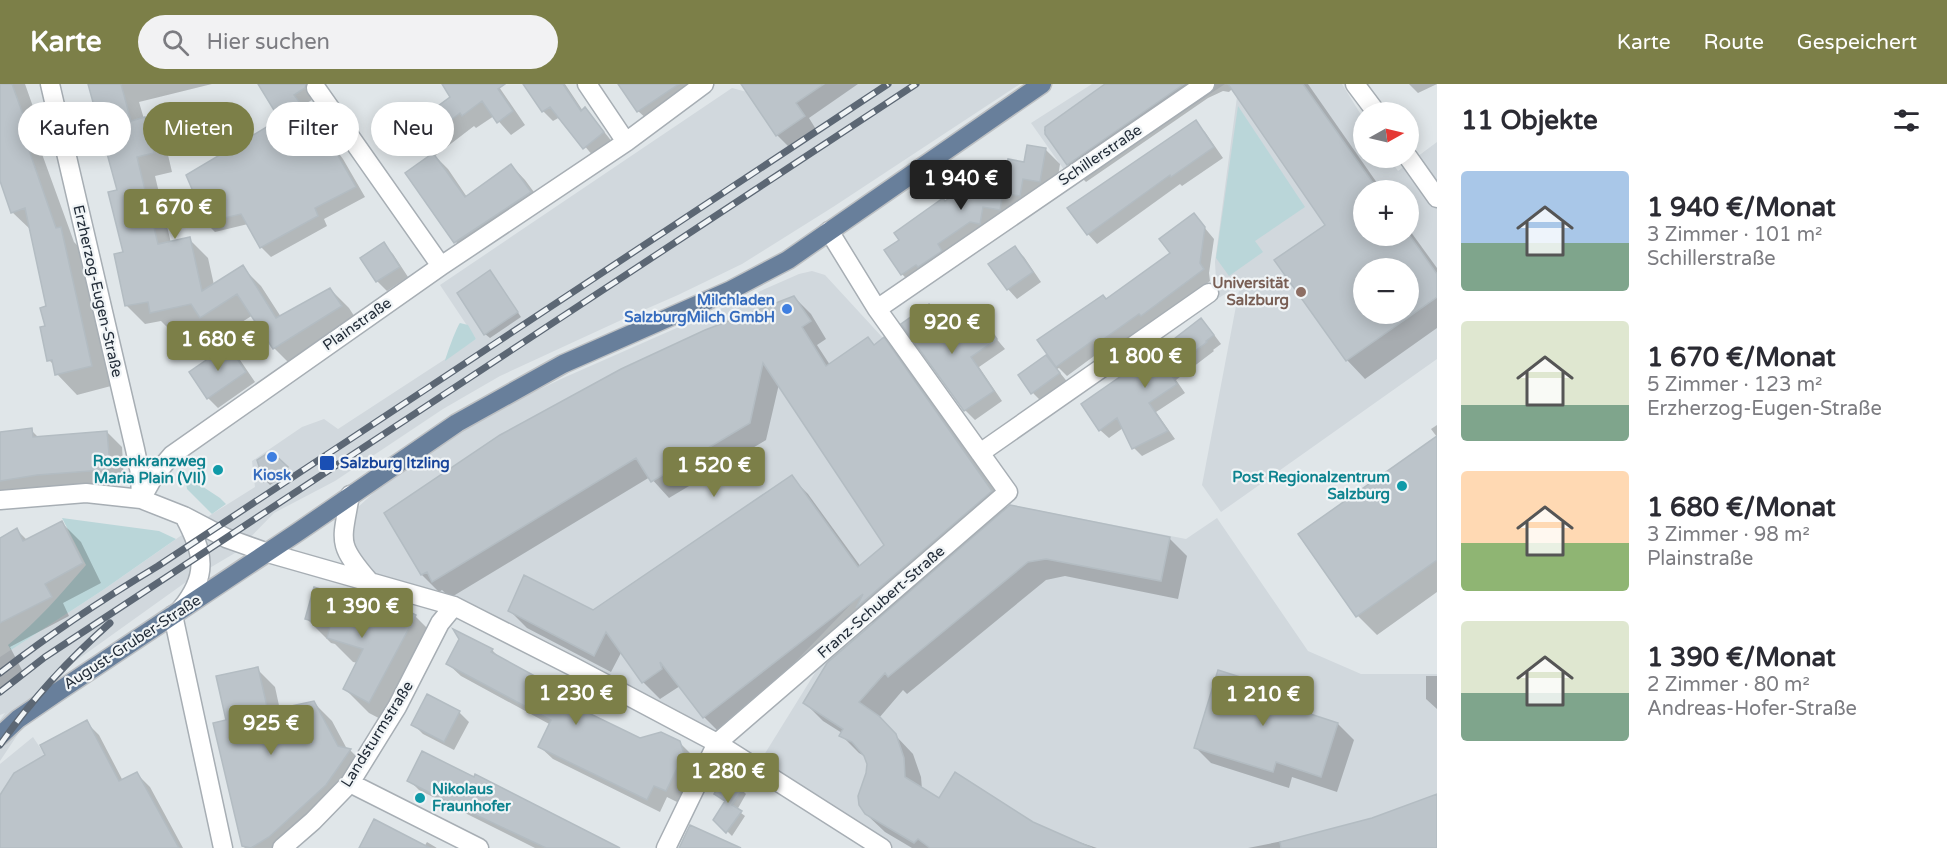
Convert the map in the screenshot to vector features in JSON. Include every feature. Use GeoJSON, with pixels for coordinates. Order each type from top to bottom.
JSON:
{"type":"FeatureCollection","features":[{"type":"Feature","properties":{"kind":"main road","name":"August-Gruber-Straße"},"geometry":{"type":"LineString","coordinates":[[0,736],[18,719],[268,553],[457,423],[563,364],[731,290],[788,260],[1042,84]]}},
{"type":"Feature","properties":{"kind":"street","name":"Erzherzog-Eugen-Straße"},"geometry":{"type":"LineString","coordinates":[[50,84],[140,473],[141,499]]}},
{"type":"Feature","properties":{"kind":"street"},"geometry":{"type":"LineString","coordinates":[[587,84],[626,142]]}},
{"type":"Feature","properties":{"kind":"street","name":"Plainstraße"},"geometry":{"type":"LineString","coordinates":[[141,499],[153,476],[172,455],[441,266],[626,142],[704,84]]}},
{"type":"Feature","properties":{"kind":"street","name":"Schillerstraße"},"geometry":{"type":"LineString","coordinates":[[877,309],[1204,84]]}},
{"type":"Feature","properties":{"kind":"street"},"geometry":{"type":"LineString","coordinates":[[1355,84],[1368,102]]}},
{"type":"Feature","properties":{"kind":"street"},"geometry":{"type":"LineString","coordinates":[[316,88],[441,266]]}},
{"type":"Feature","properties":{"kind":"street"},"geometry":{"type":"LineString","coordinates":[[1416,168],[1437,198]]}},
{"type":"Feature","properties":{"kind":"street","name":"Franz-Schubert-Straße"},"geometry":{"type":"LineString","coordinates":[[717,742],[1008,492],[877,309],[828,231]]}},
{"type":"Feature","properties":{"kind":"street"},"geometry":{"type":"LineString","coordinates":[[980,453],[1209,293]]}},
{"type":"Feature","properties":{"kind":"street"},"geometry":{"type":"LineString","coordinates":[[0,500],[86,493],[141,499],[184,516],[226,538],[268,553],[454,606],[717,742],[882,848]]}},
{"type":"Feature","properties":{"kind":"street"},"geometry":{"type":"LineString","coordinates":[[350,495],[343,537],[345,551],[349,559],[369,581]]}},
{"type":"Feature","properties":{"kind":"street"},"geometry":{"type":"LineString","coordinates":[[184,516],[201,554],[202,566],[198,583],[190,598],[176,613],[223,848]]}},
{"type":"Feature","properties":{"kind":"street","name":"Landsturmstraße"},"geometry":{"type":"LineString","coordinates":[[282,848],[313,821],[350,783],[397,707],[440,623],[454,606]]}},
{"type":"Feature","properties":{"kind":"street"},"geometry":{"type":"LineString","coordinates":[[666,848],[717,742]]}},
{"type":"Feature","properties":{"kind":"street"},"geometry":{"type":"LineString","coordinates":[[350,783],[479,848]]}},
{"type":"Feature","properties":{"kind":"shaded area"},"geometry":{"type":"Polygon","coordinates":[[[783,84],[1020,84],[742,264],[500,376],[443,409],[335,481],[274,513],[235,553],[186,582],[70,665],[24,725],[0,761],[0,720],[5,713],[0,715],[0,657],[255,487],[252,461],[302,427],[324,419],[338,429],[476,339],[440,285],[732,88],[766,97],[783,84]]]}},
{"type":"Feature","properties":{"kind":"shaded area"},"geometry":{"type":"Polygon","coordinates":[[[1092,84],[1225,84],[1074,184],[1031,123],[1092,84]]]}},
{"type":"Feature","properties":{"kind":"shaded area","name":"Universität Salzburg"},"geometry":{"type":"Polygon","coordinates":[[[1228,84],[1342,84],[1353,102],[1353,168],[1396,168],[1398,171],[1402,168],[1419,168],[1419,155],[1437,142],[1437,359],[1221,512],[1202,485],[1240,285],[1217,299],[1215,262],[1237,97],[1228,84]]]}},
{"type":"Feature","properties":{"kind":"shaded area"},"geometry":{"type":"Polygon","coordinates":[[[1238,106],[1305,207],[1255,241],[1263,252],[1229,276],[1216,258],[1238,106]]]}},
{"type":"Feature","properties":{"kind":"shaded area"},"geometry":{"type":"Polygon","coordinates":[[[812,271],[825,275],[883,338],[992,491],[854,601],[717,743],[548,654],[369,581],[346,527],[357,508],[379,488],[418,460],[484,416],[561,379],[799,274],[812,271]]]}},
{"type":"Feature","properties":{"kind":"shaded area"},"geometry":{"type":"Polygon","coordinates":[[[460,323],[468,325],[476,339],[445,361],[454,335],[460,323]]]}},
{"type":"Feature","properties":{"kind":"shaded area"},"geometry":{"type":"Polygon","coordinates":[[[185,475],[226,504],[212,514],[187,489],[185,475]]]}},
{"type":"Feature","properties":{"kind":"shaded area"},"geometry":{"type":"Polygon","coordinates":[[[1011,505],[1186,539],[1217,518],[1308,651],[1361,674],[1437,674],[1437,848],[882,848],[756,768],[826,655],[1011,505]]]}},
{"type":"Feature","properties":{"kind":"shaded area"},"geometry":{"type":"Polygon","coordinates":[[[62,518],[159,531],[176,539],[11,650],[8,645],[39,617],[86,565],[62,518]]]}},
{"type":"Feature","properties":{"kind":"shaded area"},"geometry":{"type":"Polygon","coordinates":[[[33,737],[45,755],[14,773],[0,795],[0,764],[33,737]]]}},
{"type":"Feature","properties":{"kind":"building"},"geometry":{"type":"Polygon","coordinates":[[[0,84],[12,84],[19,102],[18,156],[31,156],[56,228],[61,227],[92,366],[55,375],[52,360],[47,361],[40,327],[45,326],[40,308],[46,306],[25,208],[11,213],[0,181],[0,84]]]}},
{"type":"Feature","properties":{"kind":"building"},"geometry":{"type":"Polygon","coordinates":[[[88,84],[121,84],[126,102],[93,102],[88,84]]]}},
{"type":"Feature","properties":{"kind":"building"},"geometry":{"type":"Polygon","coordinates":[[[258,84],[306,84],[305,88],[294,95],[299,102],[269,102],[258,84]]]}},
{"type":"Feature","properties":{"kind":"building"},"geometry":{"type":"Polygon","coordinates":[[[442,84],[505,84],[498,89],[513,111],[497,123],[482,101],[462,116],[460,113],[454,118],[454,102],[443,102],[450,97],[442,84]]]}},
{"type":"Feature","properties":{"kind":"building"},"geometry":{"type":"Polygon","coordinates":[[[523,84],[563,84],[581,111],[585,107],[604,132],[583,149],[550,107],[542,112],[523,84]]]}},
{"type":"Feature","properties":{"kind":"building"},"geometry":{"type":"Polygon","coordinates":[[[618,84],[679,84],[637,112],[618,84]]]}},
{"type":"Feature","properties":{"kind":"building"},"geometry":{"type":"Polygon","coordinates":[[[741,84],[824,84],[796,103],[805,116],[776,136],[741,84]]]}},
{"type":"Feature","properties":{"kind":"building"},"geometry":{"type":"Polygon","coordinates":[[[1105,84],[1184,84],[1067,165],[1045,134],[1045,127],[1105,84]]]}},
{"type":"Feature","properties":{"kind":"building"},"geometry":{"type":"Polygon","coordinates":[[[1228,84],[1303,84],[1353,155],[1353,168],[1362,168],[1371,180],[1353,180],[1353,246],[1417,246],[1437,274],[1437,297],[1419,310],[1419,258],[1353,258],[1353,324],[1399,324],[1346,361],[1274,260],[1325,225],[1228,84]]]}},
{"type":"Feature","properties":{"kind":"building"},"geometry":{"type":"Polygon","coordinates":[[[143,118],[143,156],[137,157],[158,244],[190,237],[202,291],[243,265],[276,318],[330,288],[342,306],[273,349],[237,294],[200,318],[191,304],[150,313],[148,302],[125,306],[114,254],[123,252],[108,192],[117,190],[108,156],[131,156],[131,121],[143,118]]]}},
{"type":"Feature","properties":{"kind":"building"},"geometry":{"type":"Polygon","coordinates":[[[1196,120],[1214,147],[1171,177],[1170,175],[1087,235],[1067,208],[1196,120]]]}},
{"type":"Feature","properties":{"kind":"building"},"geometry":{"type":"Polygon","coordinates":[[[266,127],[266,156],[338,156],[356,187],[315,208],[318,216],[260,248],[241,214],[203,223],[188,192],[192,189],[186,175],[218,156],[254,156],[254,135],[266,127]]]}},
{"type":"Feature","properties":{"kind":"building"},"geometry":{"type":"Polygon","coordinates":[[[1027,145],[1046,148],[1040,182],[1023,179],[1020,196],[1003,193],[1000,210],[983,207],[980,224],[970,222],[938,244],[942,251],[901,275],[884,250],[899,240],[894,233],[943,198],[945,201],[985,173],[1005,177],[1008,159],[1024,162],[1027,145]]]}},
{"type":"Feature","properties":{"kind":"building"},"geometry":{"type":"Polygon","coordinates":[[[429,156],[435,156],[465,197],[511,164],[531,192],[454,243],[405,173],[429,156]]]}},
{"type":"Feature","properties":{"kind":"building"},"geometry":{"type":"Polygon","coordinates":[[[1194,213],[1205,227],[1200,263],[1204,269],[1141,316],[1139,314],[1098,343],[1095,339],[1056,367],[1037,340],[1103,295],[1106,299],[1170,253],[1159,239],[1194,213]]]}},
{"type":"Feature","properties":{"kind":"building"},"geometry":{"type":"Polygon","coordinates":[[[384,242],[400,267],[376,282],[360,258],[384,242]]]}},
{"type":"Feature","properties":{"kind":"building"},"geometry":{"type":"Polygon","coordinates":[[[1015,246],[1033,272],[1007,290],[988,264],[1015,246]]]}},
{"type":"Feature","properties":{"kind":"building"},"geometry":{"type":"Polygon","coordinates":[[[490,270],[518,312],[484,335],[457,293],[490,270]]]}},
{"type":"Feature","properties":{"kind":"building"},"geometry":{"type":"Polygon","coordinates":[[[794,296],[811,321],[802,327],[826,366],[868,337],[874,345],[884,337],[992,491],[856,608],[863,594],[703,718],[660,662],[662,669],[642,683],[606,632],[594,656],[508,611],[524,575],[593,610],[792,475],[858,567],[884,545],[763,363],[750,423],[651,482],[636,458],[432,582],[427,572],[421,575],[384,513],[500,435],[621,369],[705,330],[794,296]]]}},
{"type":"Feature","properties":{"kind":"building"},"geometry":{"type":"Polygon","coordinates":[[[929,304],[954,342],[985,322],[997,339],[971,357],[994,391],[964,411],[901,324],[929,304]]]}},
{"type":"Feature","properties":{"kind":"building"},"geometry":{"type":"Polygon","coordinates":[[[1201,318],[1214,335],[1169,371],[1177,384],[1149,403],[1168,431],[1132,449],[1117,418],[1099,431],[1081,404],[1201,318]]]}},
{"type":"Feature","properties":{"kind":"building"},"geometry":{"type":"Polygon","coordinates":[[[228,345],[246,372],[207,399],[189,372],[228,345]]]}},
{"type":"Feature","properties":{"kind":"building"},"geometry":{"type":"Polygon","coordinates":[[[1046,355],[1060,373],[1031,394],[1018,375],[1046,355]]]}},
{"type":"Feature","properties":{"kind":"building"},"geometry":{"type":"Polygon","coordinates":[[[32,428],[33,437],[107,431],[110,465],[104,470],[37,475],[0,481],[0,432],[32,428]]]}},
{"type":"Feature","properties":{"kind":"building","name":"Post Regionalzentrum Salzburg"},"geometry":{"type":"Polygon","coordinates":[[[1437,436],[1437,560],[1356,617],[1298,534],[1437,436]]]}},
{"type":"Feature","properties":{"kind":"building"},"geometry":{"type":"Polygon","coordinates":[[[271,451],[288,467],[264,482],[257,460],[271,451]]]}},
{"type":"Feature","properties":{"kind":"building"},"geometry":{"type":"Polygon","coordinates":[[[1010,505],[1170,537],[1161,581],[1046,559],[1028,562],[888,677],[885,673],[859,702],[879,716],[896,734],[904,758],[905,777],[939,798],[955,772],[1033,822],[1092,848],[930,848],[918,839],[914,843],[865,814],[859,805],[858,796],[866,773],[867,764],[864,756],[852,742],[839,736],[843,729],[803,703],[827,663],[1010,505]]]}},
{"type":"Feature","properties":{"kind":"building"},"geometry":{"type":"Polygon","coordinates":[[[62,521],[83,563],[45,584],[52,597],[0,623],[0,538],[17,528],[23,541],[62,521]]]}},
{"type":"Feature","properties":{"kind":"building"},"geometry":{"type":"Polygon","coordinates":[[[314,587],[346,597],[341,615],[377,625],[389,601],[416,615],[369,703],[343,689],[363,649],[327,638],[330,626],[305,619],[314,587]]]}},
{"type":"Feature","properties":{"kind":"building"},"geometry":{"type":"Polygon","coordinates":[[[453,629],[493,649],[491,652],[544,681],[539,689],[640,738],[661,732],[680,741],[684,754],[666,791],[654,786],[647,800],[538,747],[551,720],[446,664],[459,639],[453,629]]]}},
{"type":"Feature","properties":{"kind":"building"},"geometry":{"type":"Polygon","coordinates":[[[258,667],[268,711],[314,701],[338,746],[351,749],[326,785],[269,837],[251,848],[242,846],[213,723],[226,720],[216,676],[258,667]]]}},
{"type":"Feature","properties":{"kind":"building"},"geometry":{"type":"Polygon","coordinates":[[[1218,670],[1297,695],[1292,708],[1338,723],[1321,777],[1276,762],[1273,772],[1194,748],[1218,670]]]}},
{"type":"Feature","properties":{"kind":"building"},"geometry":{"type":"Polygon","coordinates":[[[427,694],[460,711],[444,742],[411,725],[427,694]]]}},
{"type":"Feature","properties":{"kind":"building"},"geometry":{"type":"Polygon","coordinates":[[[87,720],[119,781],[137,772],[179,848],[0,848],[0,795],[14,773],[45,755],[40,745],[87,720]]]}},
{"type":"Feature","properties":{"kind":"building"},"geometry":{"type":"Polygon","coordinates":[[[422,751],[474,777],[475,774],[620,848],[546,848],[438,797],[407,781],[422,751]]]}},
{"type":"Feature","properties":{"kind":"building"},"geometry":{"type":"Polygon","coordinates":[[[724,777],[743,789],[732,805],[742,811],[726,833],[713,820],[725,801],[714,794],[724,777]]]}},
{"type":"Feature","properties":{"kind":"building"},"geometry":{"type":"Polygon","coordinates":[[[1437,794],[1437,848],[1281,848],[1280,842],[1372,818],[1437,794]]]}},
{"type":"Feature","properties":{"kind":"building"},"geometry":{"type":"Polygon","coordinates":[[[374,819],[430,848],[359,848],[374,819]]]}},
{"type":"Feature","properties":{"kind":"building"},"geometry":{"type":"Polygon","coordinates":[[[690,825],[741,848],[679,848],[690,825]]]}},
{"type":"Feature","properties":{"kind":"railway"},"geometry":{"type":"LineString","coordinates":[[0,673],[77,617],[158,566],[888,84]]}},
{"type":"Feature","properties":{"kind":"railway"},"geometry":{"type":"LineString","coordinates":[[0,692],[45,657],[916,84]]}},
{"type":"Feature","properties":{"kind":"railway"},"geometry":{"type":"LineString","coordinates":[[0,745],[51,681],[110,623]]}},
{"type":"Feature","properties":{"kind":"place","name":"Universität Salzburg"},"geometry":{"type":"Point","coordinates":[1301,292]}},
{"type":"Feature","properties":{"kind":"place","name":"Milchladen SalzburgMilch GmbH"},"geometry":{"type":"Point","coordinates":[787,309]}},
{"type":"Feature","properties":{"kind":"place","name":"Kiosk"},"geometry":{"type":"Point","coordinates":[272,457]}},
{"type":"Feature","properties":{"kind":"place","name":"Salzburg Itzling"},"geometry":{"type":"Point","coordinates":[327,463]}},
{"type":"Feature","properties":{"kind":"place","name":"Rosenkranzweg Maria Plain (VII)"},"geometry":{"type":"Point","coordinates":[218,470]}},
{"type":"Feature","properties":{"kind":"place","name":"Post Regionalzentrum Salzburg"},"geometry":{"type":"Point","coordinates":[1402,486]}},
{"type":"Feature","properties":{"kind":"place","name":"Nikolaus Fraunhofer"},"geometry":{"type":"Point","coordinates":[420,798]}}]}
